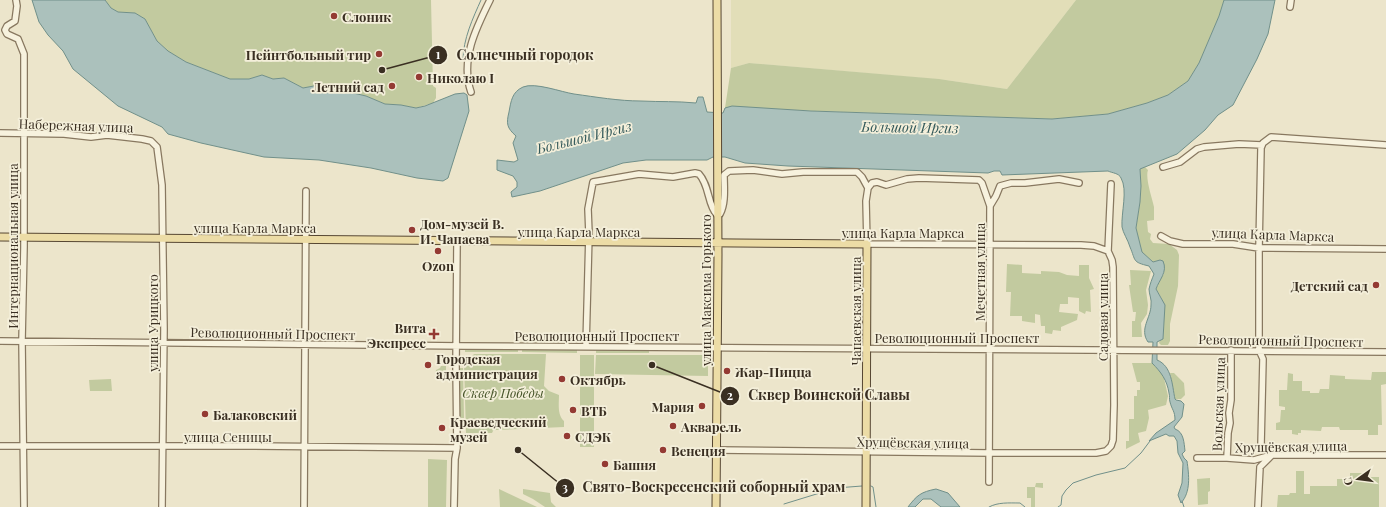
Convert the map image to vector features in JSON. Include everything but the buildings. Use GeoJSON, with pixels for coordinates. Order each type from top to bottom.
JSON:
{"type":"FeatureCollection","features":[{"type":"Feature","properties":{"kind":"main road","name":"улица Максима Горького"},"geometry":{"type":"LineString","coordinates":[[716,507],[718,243],[716,73],[717,0]]}},
{"type":"Feature","properties":{"kind":"main road","name":"улица Карла Маркса"},"geometry":{"type":"LineString","coordinates":[[0,237],[457,242],[868,244]]}},
{"type":"Feature","properties":{"kind":"main road","name":"Чапаевская улица"},"geometry":{"type":"LineString","coordinates":[[866,507],[868,244]]}},
{"type":"Feature","properties":{"kind":"street","name":"Интернациональная улица"},"geometry":{"type":"LineString","coordinates":[[16,0],[17,6],[15,21],[2,30],[18,39],[24,54],[24,237],[22,341],[24,507]]}},
{"type":"Feature","properties":{"kind":"street"},"geometry":{"type":"LineString","coordinates":[[471,92],[468,65],[471,41],[490,0]]}},
{"type":"Feature","properties":{"kind":"street"},"geometry":{"type":"LineString","coordinates":[[1290,0],[1290,7]]}},
{"type":"Feature","properties":{"kind":"street","name":"Набережная улица"},"geometry":{"type":"LineString","coordinates":[[0,133],[64,134],[92,137],[107,135],[151,141]]}},
{"type":"Feature","properties":{"kind":"street"},"geometry":{"type":"LineString","coordinates":[[1258,507],[1260,467],[1272,455],[1261,445],[1263,359],[1259,350],[1259,248],[1260,152],[1262,145],[1271,137],[1386,145]]}},
{"type":"Feature","properties":{"kind":"street","name":"улица Урицкого"},"geometry":{"type":"LineString","coordinates":[[151,141],[158,147],[160,177],[162,184],[164,343],[162,507]]}},
{"type":"Feature","properties":{"kind":"street"},"geometry":{"type":"LineString","coordinates":[[1163,167],[1180,162],[1197,149],[1204,147],[1232,144],[1262,145]]}},
{"type":"Feature","properties":{"kind":"street"},"geometry":{"type":"LineString","coordinates":[[586,346],[588,209],[593,182],[639,174],[673,177],[694,173],[699,174],[708,190],[712,210],[717,215],[720,214],[723,203],[724,175],[729,171],[752,170],[782,174],[803,172],[857,172],[862,177],[868,188],[872,183],[877,182],[886,185],[907,179],[919,178],[979,180],[982,183],[990,206]]}},
{"type":"Feature","properties":{"kind":"street"},"geometry":{"type":"LineString","coordinates":[[990,206],[1000,186],[1004,184],[1059,179],[1079,183]]}},
{"type":"Feature","properties":{"kind":"street","name":"Садовая улица"},"geometry":{"type":"LineString","coordinates":[[1108,449],[1113,440],[1113,267],[1108,251],[1111,184]]}},
{"type":"Feature","properties":{"kind":"street","name":"Чапаевская улица"},"geometry":{"type":"LineString","coordinates":[[868,188],[866,201],[868,244]]}},
{"type":"Feature","properties":{"kind":"street"},"geometry":{"type":"LineString","coordinates":[[304,507],[306,191]]}},
{"type":"Feature","properties":{"kind":"street","name":"Мечетная улица"},"geometry":{"type":"LineString","coordinates":[[989,482],[990,206]]}},
{"type":"Feature","properties":{"kind":"street","name":"улица Карла Маркса"},"geometry":{"type":"LineString","coordinates":[[1161,236],[1170,241],[1183,244],[1233,244],[1259,248],[1386,249]]}},
{"type":"Feature","properties":{"kind":"street"},"geometry":{"type":"LineString","coordinates":[[454,507],[455,459],[457,448],[457,242]]}},
{"type":"Feature","properties":{"kind":"street","name":"улица Карла Маркса"},"geometry":{"type":"LineString","coordinates":[[868,244],[990,246],[1081,245],[1094,246],[1108,251]]}},
{"type":"Feature","properties":{"kind":"street","name":"Революционный Проспект"},"geometry":{"type":"LineString","coordinates":[[0,341],[456,346],[1114,349],[1386,352]]}},
{"type":"Feature","properties":{"kind":"street","name":"Вольская улица"},"geometry":{"type":"LineString","coordinates":[[1227,458],[1231,400],[1231,350]]}},
{"type":"Feature","properties":{"kind":"street","name":"улица Сеницы"},"geometry":{"type":"LineString","coordinates":[[0,446],[457,448]]}},
{"type":"Feature","properties":{"kind":"street","name":"Хрущёвская улица"},"geometry":{"type":"LineString","coordinates":[[717,450],[1096,453],[1103,452],[1108,449]]}},
{"type":"Feature","properties":{"kind":"street","name":"Хрущёвская улица"},"geometry":{"type":"LineString","coordinates":[[1197,458],[1254,460],[1272,455],[1386,455]]}},
{"type":"Feature","properties":{"kind":"shaded area"},"geometry":{"type":"Polygon","coordinates":[[[731,0],[1076,0],[1007,89],[946,80],[749,63],[731,68],[731,0]]]}},
{"type":"Feature","properties":{"kind":"green space"},"geometry":{"type":"Polygon","coordinates":[[[105,0],[431,0],[433,86],[436,88],[436,98],[433,103],[416,108],[385,104],[366,96],[319,85],[303,88],[284,78],[273,79],[262,75],[249,79],[230,79],[186,62],[168,51],[157,41],[145,19],[135,13],[118,12],[111,8],[105,0]]]}},
{"type":"Feature","properties":{"kind":"green space"},"geometry":{"type":"Polygon","coordinates":[[[1076,0],[1224,0],[1219,16],[1199,63],[1188,81],[1168,95],[1147,103],[1108,114],[1052,119],[725,108],[731,68],[749,63],[939,79],[1007,89],[1076,0]]]}},
{"type":"Feature","properties":{"kind":"green space"},"geometry":{"type":"Polygon","coordinates":[[[1145,167],[1148,170],[1148,183],[1154,207],[1154,220],[1147,221],[1148,232],[1151,234],[1150,239],[1153,243],[1169,244],[1177,250],[1179,255],[1178,286],[1170,324],[1170,341],[1168,345],[1161,345],[1159,343],[1160,340],[1163,339],[1164,325],[1162,299],[1156,289],[1160,278],[1164,274],[1157,261],[1153,262],[1142,252],[1136,228],[1140,202],[1140,169],[1145,167]]]}},
{"type":"Feature","properties":{"kind":"green space"},"geometry":{"type":"Polygon","coordinates":[[[1007,264],[1022,265],[1022,273],[1041,274],[1041,271],[1059,272],[1067,275],[1079,276],[1079,265],[1089,265],[1089,278],[1094,289],[1090,290],[1091,312],[1086,311],[1085,314],[1079,311],[1079,298],[1068,297],[1068,304],[1060,304],[1059,312],[1078,314],[1077,320],[1061,327],[1061,331],[1053,330],[1052,334],[1045,333],[1045,326],[1041,326],[1040,315],[1035,314],[1035,323],[1022,321],[1022,316],[1010,316],[1011,292],[1006,292],[1007,264]]]}},
{"type":"Feature","properties":{"kind":"green space"},"geometry":{"type":"Polygon","coordinates":[[[1130,270],[1151,271],[1146,290],[1148,305],[1147,314],[1141,323],[1142,337],[1132,337],[1132,321],[1135,321],[1136,312],[1133,312],[1129,285],[1131,285],[1130,270]]]}},
{"type":"Feature","properties":{"kind":"green space"},"geometry":{"type":"Polygon","coordinates":[[[465,349],[518,349],[518,352],[465,352],[465,349]]]}},
{"type":"Feature","properties":{"kind":"green space"},"geometry":{"type":"Polygon","coordinates":[[[522,349],[577,349],[577,353],[522,352],[522,349]]]}},
{"type":"Feature","properties":{"kind":"green space"},"geometry":{"type":"Polygon","coordinates":[[[596,349],[649,349],[649,353],[596,353],[596,349]]]}},
{"type":"Feature","properties":{"kind":"green space","name":"Сквер Победы"},"geometry":{"type":"Polygon","coordinates":[[[474,354],[546,354],[544,386],[549,391],[559,395],[559,412],[564,421],[564,427],[496,430],[492,433],[466,433],[464,363],[466,363],[474,354]]]}},
{"type":"Feature","properties":{"kind":"green space"},"geometry":{"type":"Polygon","coordinates":[[[580,355],[594,355],[594,447],[580,447],[580,355]]]}},
{"type":"Feature","properties":{"kind":"green space"},"geometry":{"type":"Polygon","coordinates":[[[596,355],[708,355],[708,376],[595,374],[596,355]]]}},
{"type":"Feature","properties":{"kind":"green space"},"geometry":{"type":"Polygon","coordinates":[[[1132,363],[1152,363],[1163,374],[1168,396],[1166,405],[1148,410],[1149,418],[1146,431],[1138,433],[1140,442],[1126,449],[1126,441],[1129,441],[1129,419],[1134,419],[1134,396],[1137,396],[1137,390],[1140,390],[1140,382],[1137,382],[1132,363]]]}},
{"type":"Feature","properties":{"kind":"green space"},"geometry":{"type":"Polygon","coordinates":[[[441,366],[446,366],[446,379],[435,378],[436,370],[441,366]]]}},
{"type":"Feature","properties":{"kind":"green space"},"geometry":{"type":"Polygon","coordinates":[[[459,368],[463,368],[464,418],[460,418],[459,368]]]}},
{"type":"Feature","properties":{"kind":"green space"},"geometry":{"type":"Polygon","coordinates":[[[1372,372],[1386,372],[1386,384],[1381,385],[1382,425],[1378,425],[1378,435],[1368,435],[1368,430],[1340,430],[1339,427],[1322,427],[1321,431],[1301,430],[1301,433],[1298,433],[1298,435],[1292,434],[1292,430],[1276,430],[1276,423],[1280,422],[1281,410],[1285,410],[1285,407],[1279,406],[1279,390],[1287,390],[1288,373],[1293,374],[1293,381],[1302,381],[1302,391],[1319,393],[1320,389],[1329,389],[1330,375],[1345,376],[1345,379],[1371,380],[1372,372]]]}},
{"type":"Feature","properties":{"kind":"green space"},"geometry":{"type":"Polygon","coordinates":[[[1170,373],[1174,373],[1184,383],[1185,395],[1181,399],[1175,399],[1170,373]]]}},
{"type":"Feature","properties":{"kind":"green space"},"geometry":{"type":"Polygon","coordinates":[[[111,379],[112,391],[90,391],[89,380],[111,379]]]}},
{"type":"Feature","properties":{"kind":"green space"},"geometry":{"type":"Polygon","coordinates":[[[428,459],[447,460],[446,507],[428,507],[428,459]]]}},
{"type":"Feature","properties":{"kind":"green space"},"geometry":{"type":"Polygon","coordinates":[[[1296,471],[1304,471],[1304,494],[1310,494],[1310,486],[1337,486],[1337,479],[1344,479],[1344,485],[1350,484],[1350,473],[1369,473],[1369,477],[1379,477],[1379,507],[1277,507],[1278,495],[1289,495],[1290,493],[1296,493],[1296,471]]]}},
{"type":"Feature","properties":{"kind":"green space"},"geometry":{"type":"Polygon","coordinates":[[[1210,478],[1208,504],[1198,505],[1197,479],[1210,478]]]}},
{"type":"Feature","properties":{"kind":"green space"},"geometry":{"type":"Polygon","coordinates":[[[1036,483],[1043,483],[1043,488],[1035,487],[1036,483]]]}},
{"type":"Feature","properties":{"kind":"green space"},"geometry":{"type":"Polygon","coordinates":[[[1027,487],[1035,487],[1035,507],[1031,507],[1031,498],[1027,498],[1027,487]]]}},
{"type":"Feature","properties":{"kind":"green space"},"geometry":{"type":"Polygon","coordinates":[[[499,489],[537,507],[500,507],[499,489]]]}},
{"type":"Feature","properties":{"kind":"green space"},"geometry":{"type":"Polygon","coordinates":[[[523,489],[550,493],[551,502],[556,507],[545,507],[523,494],[523,489]]]}},
{"type":"Feature","properties":{"kind":"water"},"geometry":{"type":"Polygon","coordinates":[[[32,0],[105,0],[111,8],[118,12],[135,13],[145,19],[157,41],[168,51],[186,62],[230,79],[249,79],[262,75],[273,79],[284,78],[303,88],[319,85],[366,96],[385,104],[416,108],[455,94],[464,93],[467,95],[469,111],[448,178],[443,181],[417,178],[371,168],[319,160],[264,157],[168,134],[162,127],[118,106],[73,69],[63,51],[48,35],[39,22],[32,0]]]}},
{"type":"Feature","properties":{"kind":"water","name":"Большой Иргиз"},"geometry":{"type":"Polygon","coordinates":[[[1224,0],[1275,0],[1268,34],[1257,59],[1233,105],[1218,115],[1205,130],[1177,154],[1140,169],[1140,202],[1136,228],[1142,252],[1153,262],[1160,260],[1163,261],[1164,265],[1164,272],[1156,289],[1165,305],[1163,339],[1157,342],[1157,360],[1166,367],[1168,371],[1172,382],[1175,399],[1184,404],[1182,417],[1174,427],[1182,435],[1185,451],[1182,454],[1187,461],[1188,489],[1181,503],[1178,495],[1182,483],[1183,463],[1178,453],[1177,441],[1174,436],[1169,436],[1166,434],[1149,441],[1156,433],[1175,420],[1175,417],[1165,380],[1152,363],[1153,342],[1148,342],[1145,333],[1146,324],[1151,310],[1149,289],[1154,274],[1149,266],[1135,260],[1123,232],[1122,221],[1124,189],[1121,178],[1117,174],[1108,171],[1002,175],[1000,171],[988,173],[788,166],[745,163],[725,157],[713,157],[707,160],[646,160],[623,163],[540,191],[512,197],[511,192],[517,187],[517,182],[513,176],[497,170],[497,160],[514,162],[518,160],[513,143],[516,136],[508,126],[508,120],[511,101],[514,94],[519,89],[528,86],[541,86],[574,94],[608,99],[696,103],[698,97],[703,97],[707,112],[723,113],[725,108],[732,106],[811,111],[1052,119],[1108,114],[1147,103],[1168,95],[1188,81],[1199,63],[1219,16],[1224,0]]]}},
{"type":"Feature","properties":{"kind":"water"},"geometry":{"type":"Polygon","coordinates":[[[936,489],[948,493],[960,507],[941,507],[931,499],[923,499],[915,507],[908,507],[920,495],[927,491],[936,489]]]}},
{"type":"Feature","properties":{"kind":"waterway"},"geometry":{"type":"LineString","coordinates":[[463,60],[463,52],[467,37],[481,0]]}},
{"type":"Feature","properties":{"kind":"waterway"},"geometry":{"type":"LineString","coordinates":[[1058,507],[1061,505],[1062,496],[1073,483],[1096,475],[1125,468],[1141,453],[1150,441]]}},
{"type":"Feature","properties":{"kind":"waterway"},"geometry":{"type":"LineString","coordinates":[[784,504],[836,488],[862,486]]}},
{"type":"Feature","properties":{"kind":"waterway"},"geometry":{"type":"LineString","coordinates":[[871,486],[873,487],[876,507]]}},
{"type":"Feature","properties":{"kind":"waterway"},"geometry":{"type":"LineString","coordinates":[[1182,501],[1184,507]]}},
{"type":"Feature","properties":{"kind":"waterway"},"geometry":{"type":"LineString","coordinates":[[989,507],[992,505],[1012,503],[1020,503],[1025,507]]}},
{"type":"Feature","properties":{"kind":"place","name":"Слоник"},"geometry":{"type":"Point","coordinates":[334,16]}},
{"type":"Feature","properties":{"kind":"place","name":"Пейнтбольный тир"},"geometry":{"type":"Point","coordinates":[379,54]}},
{"type":"Feature","properties":{"kind":"place","name":"Солнечный городок"},"geometry":{"type":"Point","coordinates":[382,70]}},
{"type":"Feature","properties":{"kind":"place","name":"Николаю I"},"geometry":{"type":"Point","coordinates":[419,77]}},
{"type":"Feature","properties":{"kind":"place","name":"Летний сад"},"geometry":{"type":"Point","coordinates":[392,86]}},
{"type":"Feature","properties":{"kind":"place","name":"Дом-музей В. И. Чапаева"},"geometry":{"type":"Point","coordinates":[412,230]}},
{"type":"Feature","properties":{"kind":"place","name":"Ozon"},"geometry":{"type":"Point","coordinates":[438,251]}},
{"type":"Feature","properties":{"kind":"place","name":"Детский сад"},"geometry":{"type":"Point","coordinates":[1376,285]}},
{"type":"Feature","properties":{"kind":"place","name":"Вита Экспресс"},"geometry":{"type":"Point","coordinates":[434,334]}},
{"type":"Feature","properties":{"kind":"place","name":"Городская администрация"},"geometry":{"type":"Point","coordinates":[428,365]}},
{"type":"Feature","properties":{"kind":"place","name":"Сквер Воинской Славы"},"geometry":{"type":"Point","coordinates":[652,365]}},
{"type":"Feature","properties":{"kind":"place","name":"Жар-Пицца"},"geometry":{"type":"Point","coordinates":[727,371]}},
{"type":"Feature","properties":{"kind":"place","name":"Октябрь"},"geometry":{"type":"Point","coordinates":[562,379]}},
{"type":"Feature","properties":{"kind":"place","name":"Мария"},"geometry":{"type":"Point","coordinates":[702,406]}},
{"type":"Feature","properties":{"kind":"place","name":"ВТБ"},"geometry":{"type":"Point","coordinates":[573,410]}},
{"type":"Feature","properties":{"kind":"place","name":"Балаковский"},"geometry":{"type":"Point","coordinates":[205,414]}},
{"type":"Feature","properties":{"kind":"place","name":"Акварель"},"geometry":{"type":"Point","coordinates":[673,426]}},
{"type":"Feature","properties":{"kind":"place","name":"Краеведческий музей"},"geometry":{"type":"Point","coordinates":[442,428]}},
{"type":"Feature","properties":{"kind":"place","name":"СДЭК"},"geometry":{"type":"Point","coordinates":[567,436]}},
{"type":"Feature","properties":{"kind":"place","name":"Свято-Воскресенский соборный храм"},"geometry":{"type":"Point","coordinates":[518,450]}},
{"type":"Feature","properties":{"kind":"place","name":"Венеция"},"geometry":{"type":"Point","coordinates":[663,450]}},
{"type":"Feature","properties":{"kind":"place","name":"Башня"},"geometry":{"type":"Point","coordinates":[605,464]}}]}
